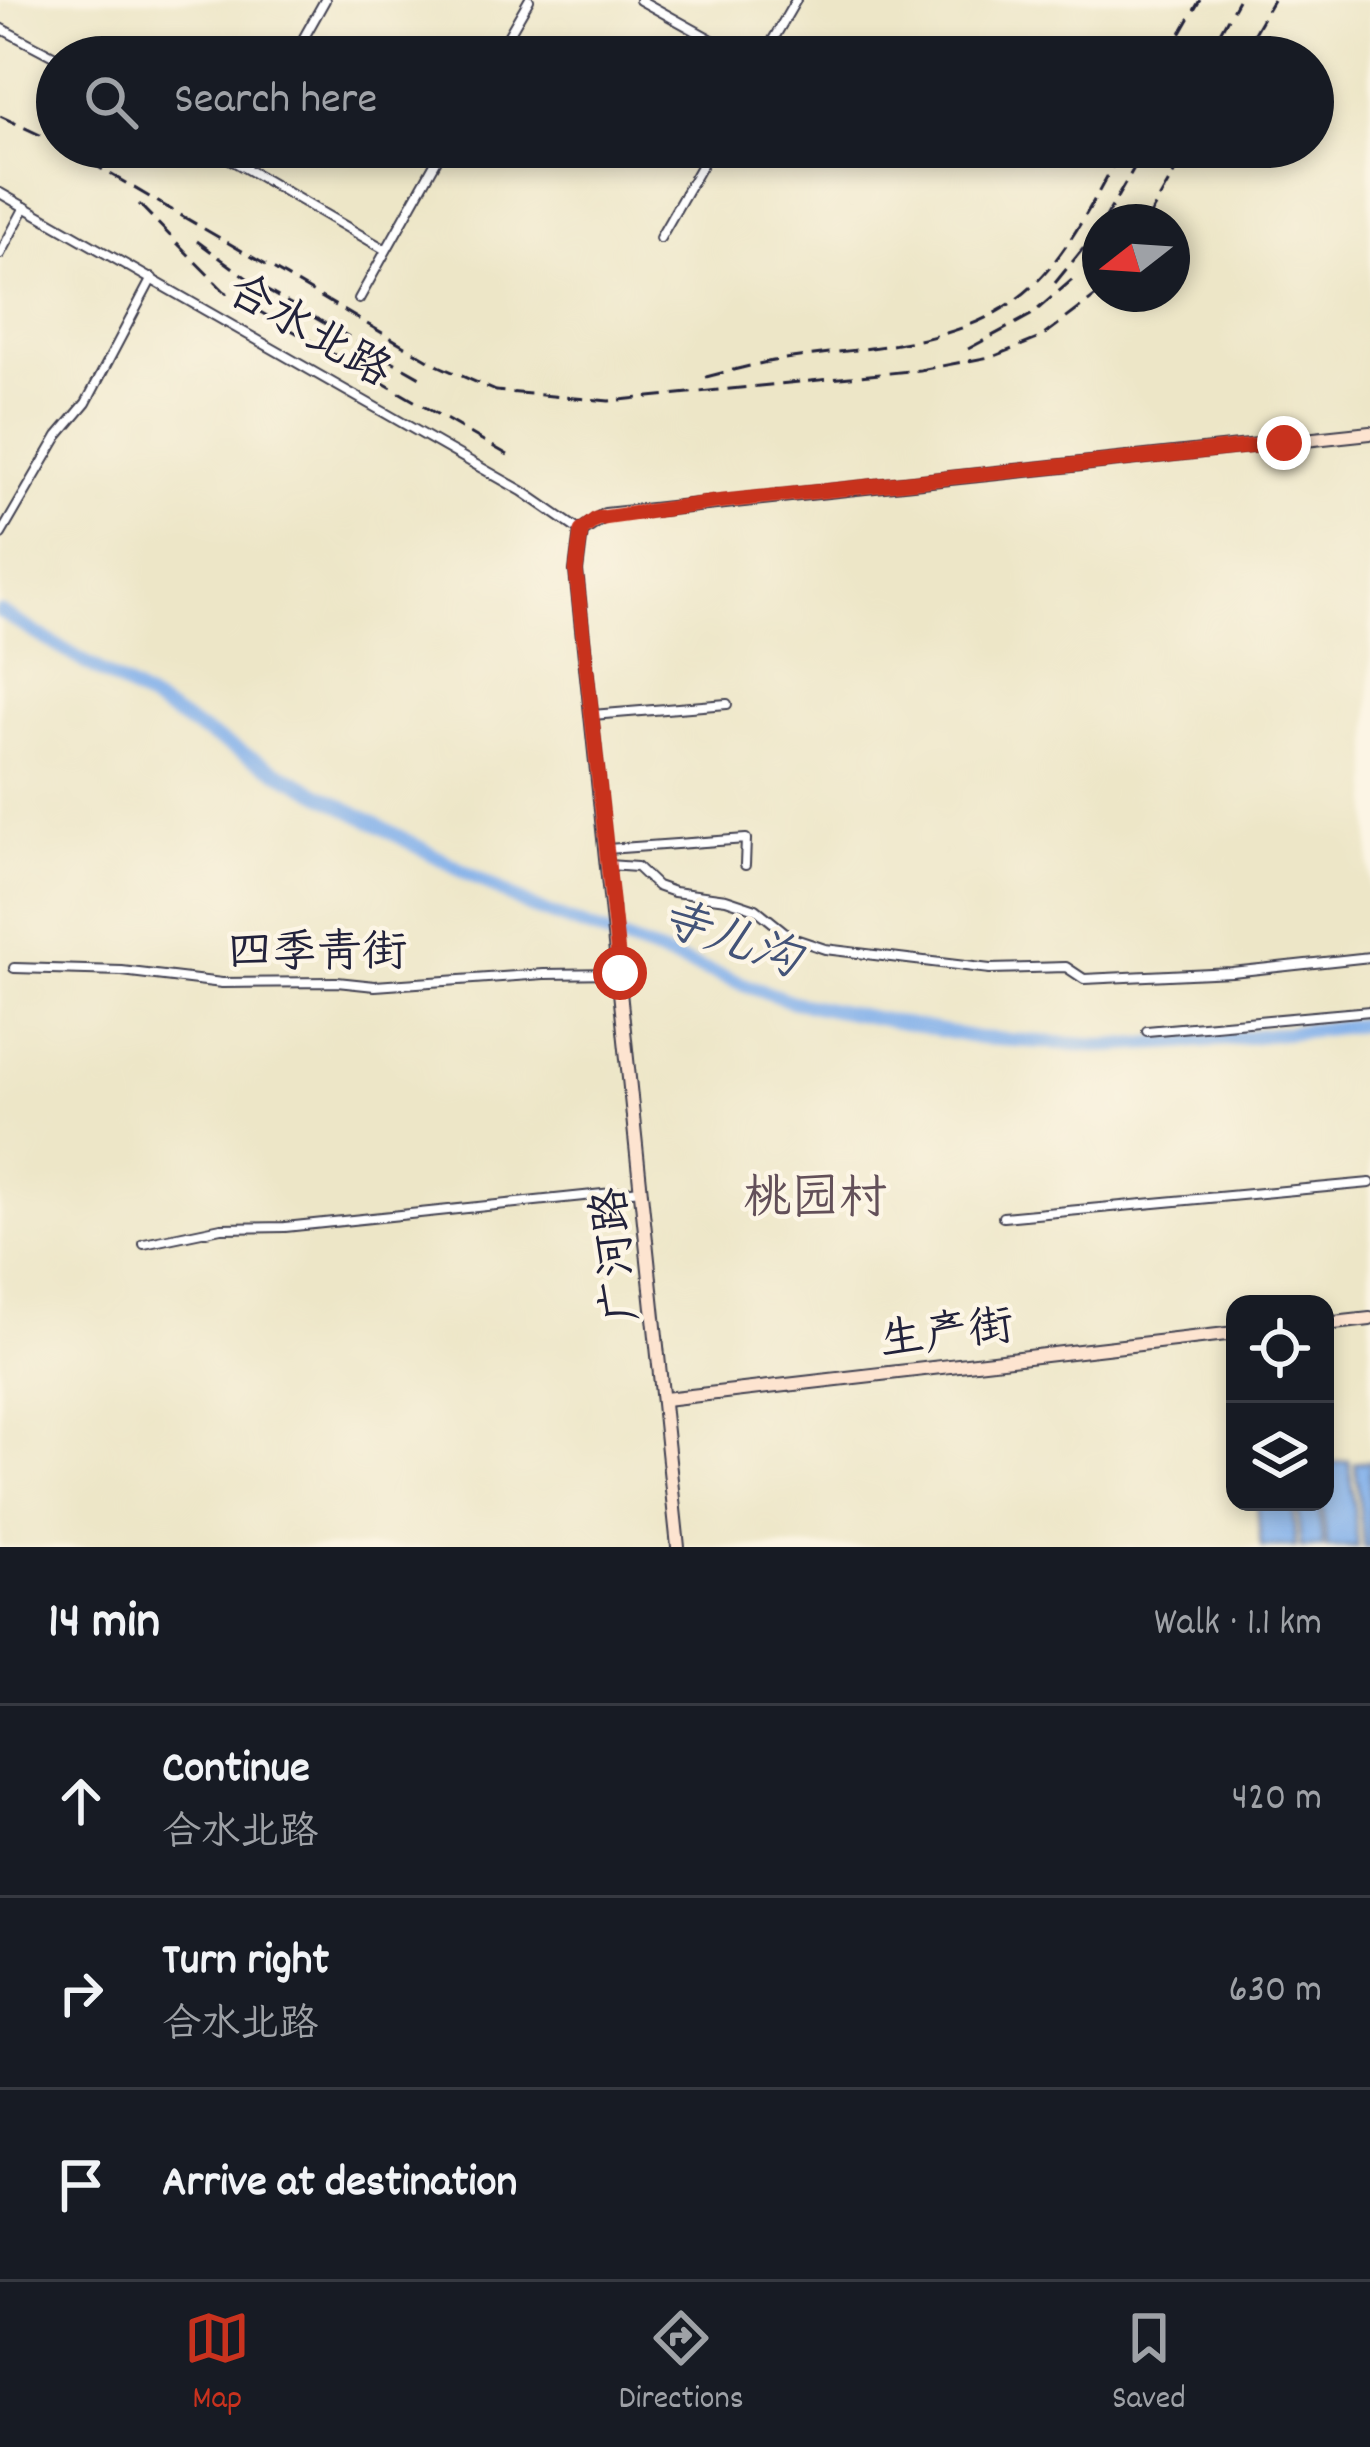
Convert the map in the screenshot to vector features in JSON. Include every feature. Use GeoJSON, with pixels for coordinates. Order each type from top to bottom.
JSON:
{"type":"FeatureCollection","features":[{"type":"Feature","properties":{"kind":"street"},"geometry":{"type":"LineString","coordinates":[[305,36],[326,0]]}},
{"type":"Feature","properties":{"kind":"street"},"geometry":{"type":"LineString","coordinates":[[508,36],[529,0]]}},
{"type":"Feature","properties":{"kind":"street"},"geometry":{"type":"LineString","coordinates":[[640,0],[705,36]]}},
{"type":"Feature","properties":{"kind":"street"},"geometry":{"type":"LineString","coordinates":[[775,36],[796,0]]}},
{"type":"Feature","properties":{"kind":"street"},"geometry":{"type":"LineString","coordinates":[[0,28],[36,47]]}},
{"type":"Feature","properties":{"kind":"street"},"geometry":{"type":"LineString","coordinates":[[246,168],[386,250]]}},
{"type":"Feature","properties":{"kind":"street"},"geometry":{"type":"LineString","coordinates":[[359,299],[433,168]]}},
{"type":"Feature","properties":{"kind":"street"},"geometry":{"type":"LineString","coordinates":[[660,238],[700,168]]}},
{"type":"Feature","properties":{"kind":"street","name":"合水北路"},"geometry":{"type":"LineString","coordinates":[[0,193],[522,491],[581,531]]}},
{"type":"Feature","properties":{"kind":"street"},"geometry":{"type":"LineString","coordinates":[[0,254],[25,207]]}},
{"type":"Feature","properties":{"kind":"street"},"geometry":{"type":"LineString","coordinates":[[1,534],[58,436],[86,404],[152,278]]}},
{"type":"Feature","properties":{"kind":"street"},"geometry":{"type":"LineString","coordinates":[[1370,433],[605,515],[581,531],[576,571],[608,865],[637,867],[657,886],[674,892],[727,899],[755,909],[792,938],[825,949],[990,969],[1066,967],[1084,979],[1232,972],[1370,957]]}},
{"type":"Feature","properties":{"kind":"street"},"geometry":{"type":"LineString","coordinates":[[592,715],[728,704]]}},
{"type":"Feature","properties":{"kind":"street"},"geometry":{"type":"LineString","coordinates":[[607,849],[746,838],[745,865]]}},
{"type":"Feature","properties":{"kind":"street","name":"广河路"},"geometry":{"type":"LineString","coordinates":[[608,865],[678,1547]]}},
{"type":"Feature","properties":{"kind":"street","name":"四季青街"},"geometry":{"type":"LineString","coordinates":[[14,968],[122,971],[222,983],[375,986],[620,973]]}},
{"type":"Feature","properties":{"kind":"street"},"geometry":{"type":"LineString","coordinates":[[1147,1031],[1370,1011]]}},
{"type":"Feature","properties":{"kind":"street"},"geometry":{"type":"LineString","coordinates":[[1003,1217],[1370,1183]]}},
{"type":"Feature","properties":{"kind":"street"},"geometry":{"type":"LineString","coordinates":[[144,1244],[221,1228],[285,1227],[642,1190]]}},
{"type":"Feature","properties":{"kind":"street"},"geometry":{"type":"LineString","coordinates":[[1334,1323],[1370,1319]]}},
{"type":"Feature","properties":{"kind":"street","name":"生产街"},"geometry":{"type":"LineString","coordinates":[[665,1400],[1226,1334]]}},
{"type":"Feature","properties":{"kind":"water"},"geometry":{"type":"Polygon","coordinates":[[[1349,1461],[1358,1547],[1327,1547],[1323,1511],[1334,1511],[1334,1463],[1349,1461]]]}},
{"type":"Feature","properties":{"kind":"water"},"geometry":{"type":"Polygon","coordinates":[[[1370,1461],[1370,1547],[1364,1547],[1355,1463],[1370,1461]]]}},
{"type":"Feature","properties":{"kind":"water"},"geometry":{"type":"Polygon","coordinates":[[[1258,1511],[1293,1511],[1296,1547],[1261,1547],[1258,1511]]]}},
{"type":"Feature","properties":{"kind":"water"},"geometry":{"type":"Polygon","coordinates":[[[1298,1511],[1319,1511],[1323,1547],[1301,1547],[1298,1511]]]}},
{"type":"Feature","properties":{"kind":"waterway","name":"寺儿沟"},"geometry":{"type":"LineString","coordinates":[[0,612],[198,729],[531,907],[793,1002],[978,1038],[1105,1046],[1370,1024]]}},
{"type":"Feature","properties":{"kind":"railway"},"geometry":{"type":"LineString","coordinates":[[1179,36],[1200,0]]}},
{"type":"Feature","properties":{"kind":"railway"},"geometry":{"type":"LineString","coordinates":[[1218,36],[1238,0]]}},
{"type":"Feature","properties":{"kind":"railway"},"geometry":{"type":"LineString","coordinates":[[1252,36],[1273,0]]}},
{"type":"Feature","properties":{"kind":"railway"},"geometry":{"type":"LineString","coordinates":[[0,116],[36,133]]}},
{"type":"Feature","properties":{"kind":"railway"},"geometry":{"type":"LineString","coordinates":[[100,168],[439,366],[496,391],[609,401],[920,370],[995,356],[1040,338],[1082,306]]}},
{"type":"Feature","properties":{"kind":"railway"},"geometry":{"type":"LineString","coordinates":[[706,377],[926,338],[993,314],[1024,294],[1051,266],[1111,168]]}},
{"type":"Feature","properties":{"kind":"railway"},"geometry":{"type":"LineString","coordinates":[[1113,204],[1134,168]]}},
{"type":"Feature","properties":{"kind":"railway"},"geometry":{"type":"LineString","coordinates":[[1156,204],[1177,168]]}},
{"type":"Feature","properties":{"kind":"railway"},"geometry":{"type":"LineString","coordinates":[[139,204],[224,291],[508,455]]}},
{"type":"Feature","properties":{"kind":"railway"},"geometry":{"type":"LineString","coordinates":[[197,241],[255,284],[422,378]]}},
{"type":"Feature","properties":{"kind":"railway"},"geometry":{"type":"LineString","coordinates":[[1055,283],[1082,250]]}},
{"type":"Feature","properties":{"kind":"railway"},"geometry":{"type":"LineString","coordinates":[[968,349],[1031,315],[1072,280]]}},
{"type":"Feature","properties":{"kind":"district","name":"桃园村"},"geometry":{"type":"Point","coordinates":[815,1195]}},
{"type":"Feature","properties":{"kind":"route"},"geometry":{"type":"LineString","coordinates":[[620,973],[575,556],[581,531],[596,519],[715,502],[1284,443]]}}]}
